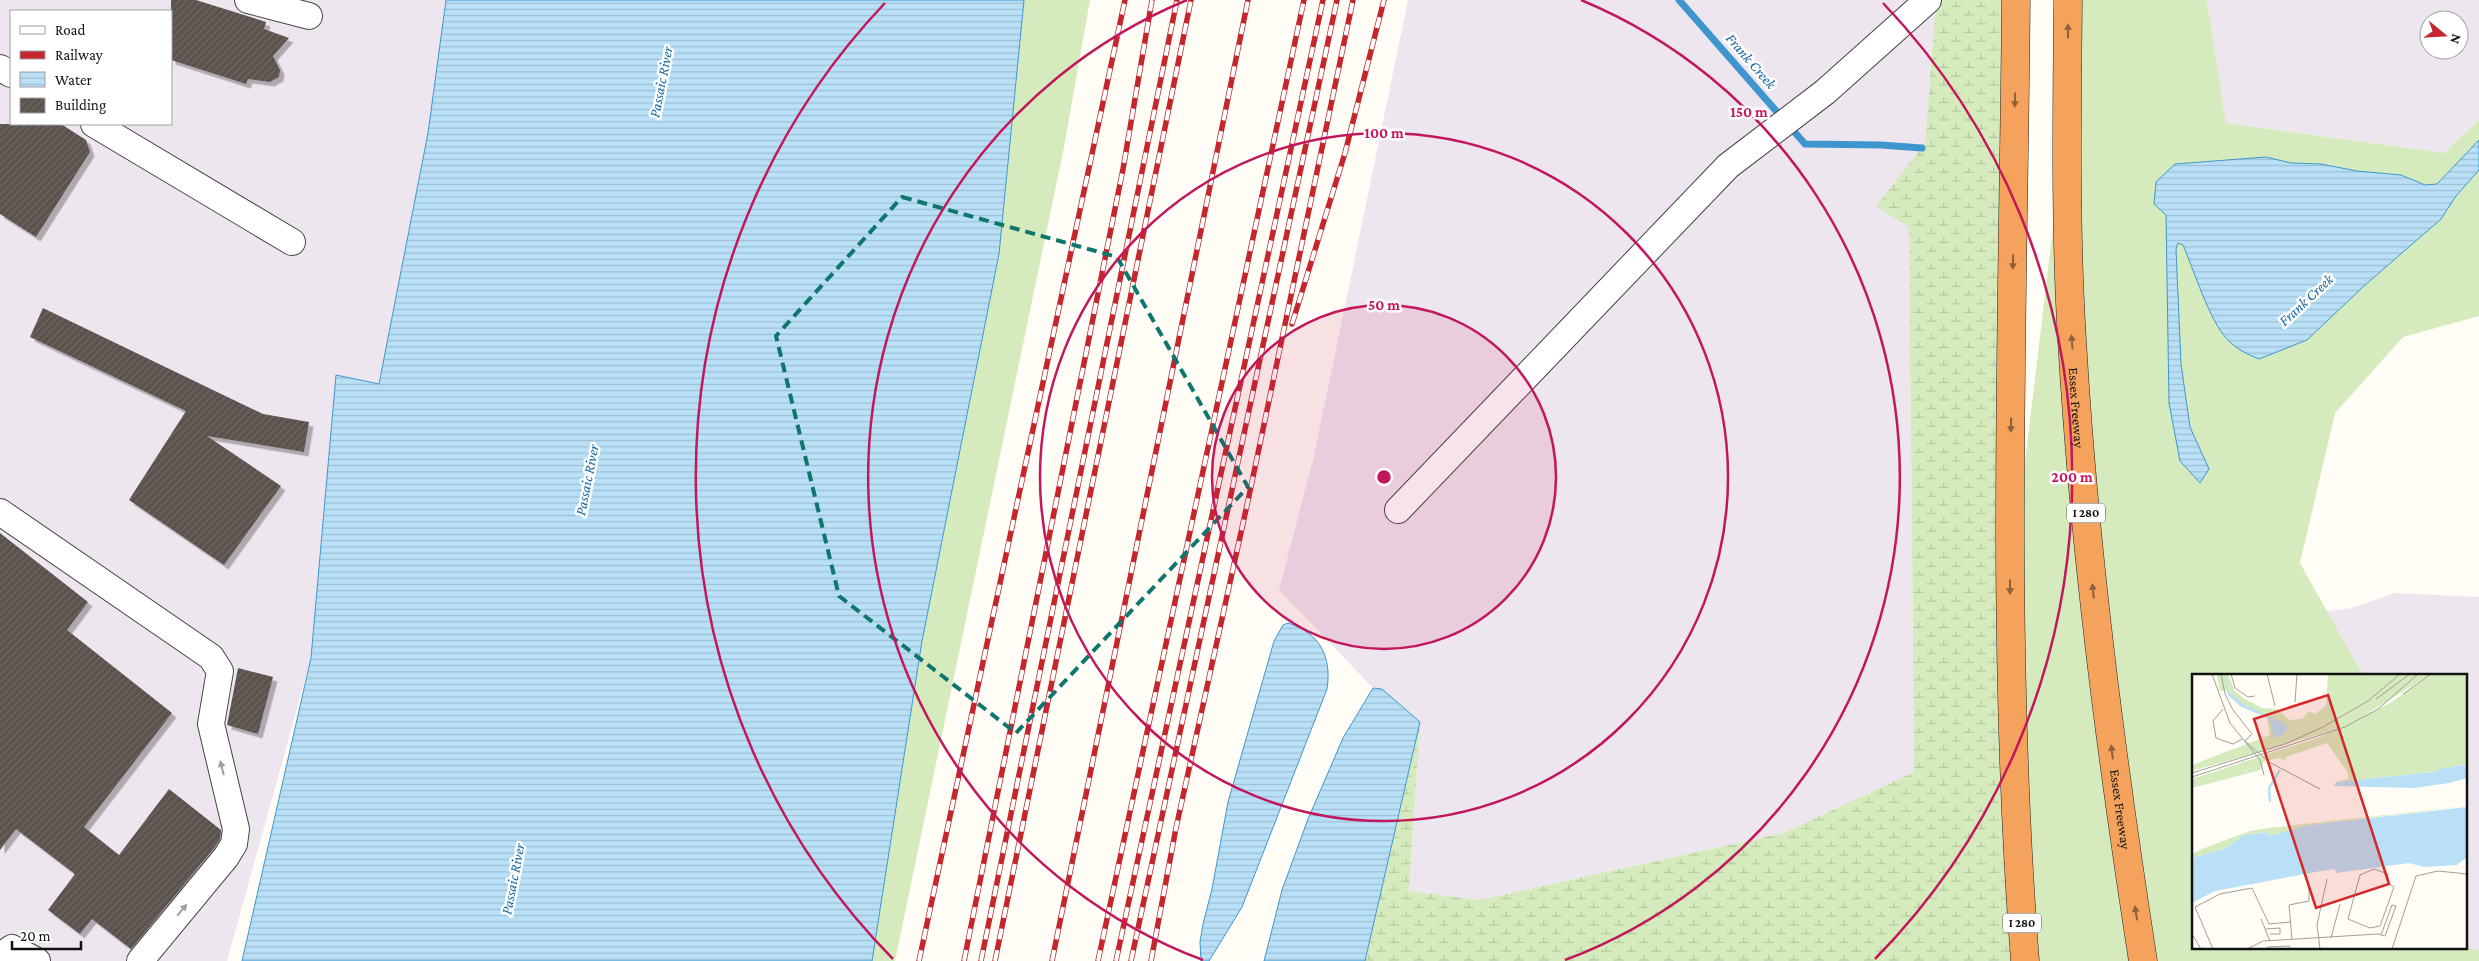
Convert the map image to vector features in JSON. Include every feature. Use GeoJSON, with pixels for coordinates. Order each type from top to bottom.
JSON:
{"type":"FeatureCollection","features":[{"type":"Feature","properties":{"kind":"highway","name":"I 280"},"geometry":{"type":"LineString","coordinates":[[2016,0],[2010,668],[2014,799],[2025,961]]}},
{"type":"Feature","properties":{"kind":"highway","name":"Essex Freeway"},"geometry":{"type":"LineString","coordinates":[[2068,0],[2069,275],[2076,401],[2101,661],[2116,788],[2143,961]]}},
{"type":"Feature","properties":{"kind":"lane"},"geometry":{"type":"LineString","coordinates":[[248,0],[309,16]]}},
{"type":"Feature","properties":{"kind":"lane"},"geometry":{"type":"LineString","coordinates":[[1398,510],[1728,166],[1825,92],[1928,0]]}},
{"type":"Feature","properties":{"kind":"lane"},"geometry":{"type":"LineString","coordinates":[[96,125],[292,242]]}},
{"type":"Feature","properties":{"kind":"lane"},"geometry":{"type":"LineString","coordinates":[[0,512],[211,657],[220,671],[211,724],[236,829],[234,844],[226,857],[140,961]]}},
{"type":"Feature","properties":{"kind":"lane"},"geometry":{"type":"LineString","coordinates":[[0,960],[12,948],[36,961]]}},
{"type":"Feature","properties":{"kind":"highlighted area"},"geometry":{"type":"Polygon","coordinates":[[[902,197],[1117,257],[1248,487],[1016,733],[839,596],[776,336],[902,197]]]}},
{"type":"Feature","properties":{"kind":"shaded area"},"geometry":{"type":"Polygon","coordinates":[[[0,0],[446,0],[428,133],[379,385],[336,376],[311,658],[227,961],[0,961],[0,0]]]}},
{"type":"Feature","properties":{"kind":"shaded area"},"geometry":{"type":"Polygon","coordinates":[[[1408,0],[1936,0],[1925,144],[1909,227],[1914,772],[1783,833],[1479,900],[1409,892],[1420,722],[1382,689],[1373,688],[1279,590],[1314,456],[1408,0]]]}},
{"type":"Feature","properties":{"kind":"shaded area"},"geometry":{"type":"Polygon","coordinates":[[[2207,0],[2479,0],[2479,120],[2444,153],[2226,123],[2207,0]]]}},
{"type":"Feature","properties":{"kind":"shaded area"},"geometry":{"type":"Polygon","coordinates":[[[2394,593],[2479,597],[2479,951],[2466,946],[2466,674],[2251,674],[2250,621],[2352,608],[2394,593]]]}},
{"type":"Feature","properties":{"kind":"green space"},"geometry":{"type":"Polygon","coordinates":[[[1024,0],[1090,0],[1064,147],[895,961],[872,961],[922,641],[999,254],[1024,0]]]}},
{"type":"Feature","properties":{"kind":"green space"},"geometry":{"type":"Polygon","coordinates":[[[1936,0],[2015,0],[2025,961],[1365,961],[1420,722],[1409,891],[1479,900],[1783,833],[1914,772],[1909,227],[1876,206],[1925,144],[1936,0]]]}},
{"type":"Feature","properties":{"kind":"green space"},"geometry":{"type":"Polygon","coordinates":[[[2080,0],[2207,0],[2226,123],[2444,153],[2479,120],[2479,316],[2403,337],[2335,413],[2300,563],[2362,674],[2192,674],[2192,948],[2466,948],[2466,946],[2479,951],[2479,961],[2032,961],[2014,555],[2080,0]]]}},
{"type":"Feature","properties":{"kind":"water","name":"Passaic River"},"geometry":{"type":"Polygon","coordinates":[[[446,0],[1024,0],[999,254],[922,641],[872,961],[242,961],[311,658],[336,375],[379,384],[428,133],[446,0]]]}},
{"type":"Feature","properties":{"kind":"water"},"geometry":{"type":"Polygon","coordinates":[[[2479,140],[2479,170],[2456,196],[2441,219],[2364,286],[2307,340],[2259,359],[2234,346],[2220,331],[2208,308],[2183,245],[2178,243],[2176,249],[2181,364],[2190,427],[2209,469],[2200,483],[2180,461],[2169,403],[2166,215],[2154,204],[2156,182],[2175,164],[2266,157],[2291,163],[2321,164],[2357,171],[2401,175],[2425,185],[2437,184],[2479,140]]]}},
{"type":"Feature","properties":{"kind":"water"},"geometry":{"type":"Polygon","coordinates":[[[1288,623],[1308,633],[1321,648],[1328,667],[1327,689],[1242,907],[1209,961],[1201,961],[1200,942],[1203,924],[1212,889],[1228,802],[1274,641],[1283,625],[1288,623]]]}},
{"type":"Feature","properties":{"kind":"water"},"geometry":{"type":"Polygon","coordinates":[[[1373,688],[1382,689],[1420,722],[1365,961],[1264,961],[1282,890],[1308,819],[1343,738],[1373,688]]]}},
{"type":"Feature","properties":{"kind":"building"},"geometry":{"type":"Polygon","coordinates":[[[171,0],[196,0],[266,22],[264,29],[289,38],[273,56],[280,70],[279,77],[270,82],[248,79],[246,84],[172,60],[171,0]]]}},
{"type":"Feature","properties":{"kind":"building"},"geometry":{"type":"Polygon","coordinates":[[[0,124],[63,125],[86,140],[90,152],[36,237],[0,214],[0,124]]]}},
{"type":"Feature","properties":{"kind":"building"},"geometry":{"type":"Polygon","coordinates":[[[43,308],[263,414],[309,422],[304,452],[207,436],[281,486],[224,565],[129,500],[186,411],[30,337],[43,308]]]}},
{"type":"Feature","properties":{"kind":"building"},"geometry":{"type":"Polygon","coordinates":[[[0,533],[88,602],[67,630],[172,713],[84,827],[119,855],[169,789],[221,830],[220,839],[214,848],[131,949],[92,919],[80,934],[48,910],[75,874],[16,829],[0,850],[0,533]]]}},
{"type":"Feature","properties":{"kind":"building"},"geometry":{"type":"Polygon","coordinates":[[[238,668],[273,677],[258,734],[227,725],[238,668]]]}},
{"type":"Feature","properties":{"kind":"waterway","name":"Frank Creek"},"geometry":{"type":"LineString","coordinates":[[1679,0],[1805,144],[1881,145],[1922,148]]}},
{"type":"Feature","properties":{"kind":"railway"},"geometry":{"type":"LineString","coordinates":[[919,961],[1125,0]]}},
{"type":"Feature","properties":{"kind":"railway"},"geometry":{"type":"LineString","coordinates":[[964,961],[1123,169],[1152,0]]}},
{"type":"Feature","properties":{"kind":"railway"},"geometry":{"type":"LineString","coordinates":[[981,961],[1177,0]]}},
{"type":"Feature","properties":{"kind":"railway"},"geometry":{"type":"LineString","coordinates":[[995,961],[1191,0]]}},
{"type":"Feature","properties":{"kind":"railway"},"geometry":{"type":"LineString","coordinates":[[1052,961],[1248,0]]}},
{"type":"Feature","properties":{"kind":"railway"},"geometry":{"type":"LineString","coordinates":[[1098,961],[1304,0]]}},
{"type":"Feature","properties":{"kind":"railway"},"geometry":{"type":"LineString","coordinates":[[1116,961],[1323,0]]}},
{"type":"Feature","properties":{"kind":"railway"},"geometry":{"type":"LineString","coordinates":[[1131,961],[1337,0]]}},
{"type":"Feature","properties":{"kind":"railway"},"geometry":{"type":"LineString","coordinates":[[1151,961],[1176,828],[1249,496],[1353,0]]}},
{"type":"Feature","properties":{"kind":"railway"},"geometry":{"type":"LineString","coordinates":[[1292,324],[1345,153],[1384,0]]}}]}
